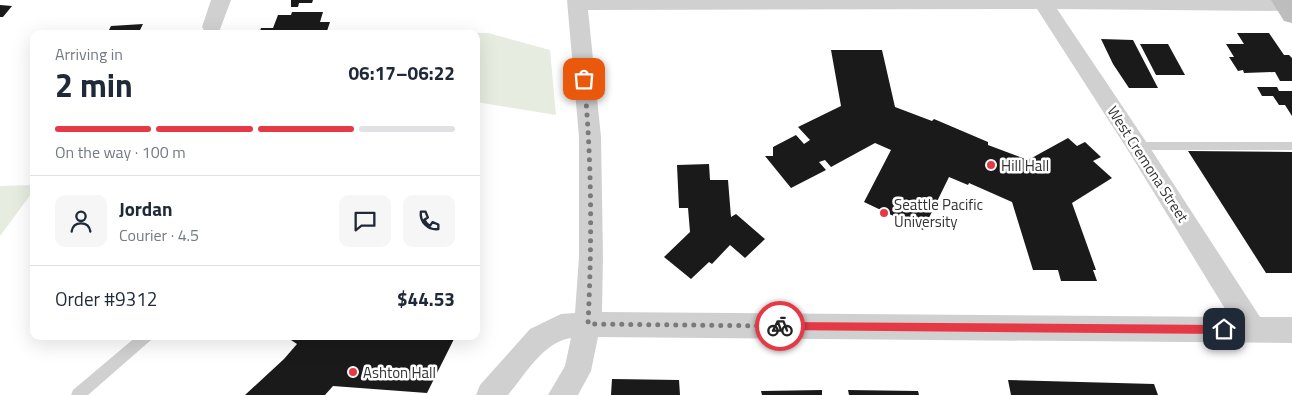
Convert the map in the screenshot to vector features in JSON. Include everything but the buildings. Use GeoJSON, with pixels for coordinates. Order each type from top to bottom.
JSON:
{"type":"FeatureCollection","features":[{"type":"Feature","properties":{"kind":"street"},"geometry":{"type":"LineString","coordinates":[[212,27],[221,0]]}},
{"type":"Feature","properties":{"kind":"street"},"geometry":{"type":"LineString","coordinates":[[562,395],[577,371],[588,324],[591,257],[590,136],[577,2],[1042,1],[1286,6]]}},
{"type":"Feature","properties":{"kind":"street","name":"West Cremona Street"},"geometry":{"type":"LineString","coordinates":[[1042,1],[1137,146],[1253,330]]}},
{"type":"Feature","properties":{"kind":"street"},"geometry":{"type":"LineString","coordinates":[[490,395],[539,338],[562,326],[588,324],[1292,330]]}},
{"type":"Feature","properties":{"kind":"lane"},"geometry":{"type":"LineString","coordinates":[[1137,146],[1292,146]]}},
{"type":"Feature","properties":{"kind":"lane"},"geometry":{"type":"LineString","coordinates":[[78,395],[142,340]]}},
{"type":"Feature","properties":{"kind":"shaded area"},"geometry":{"type":"Polygon","coordinates":[[[480,33],[488,33],[550,50],[556,115],[480,103],[480,33]]]}},
{"type":"Feature","properties":{"kind":"shaded area"},"geometry":{"type":"Polygon","coordinates":[[[30,185],[30,195],[0,236],[0,186],[30,185]]]}},
{"type":"Feature","properties":{"kind":"way so far"},"geometry":{"type":"LineString","coordinates":[[584,79],[590,136],[591,257],[588,324],[780,326]]}},
{"type":"Feature","properties":{"kind":"place","name":"Hill Hall"},"geometry":{"type":"Point","coordinates":[991,165]}},
{"type":"Feature","properties":{"kind":"place","name":"Seattle Pacific University"},"geometry":{"type":"Point","coordinates":[884,213]}},
{"type":"Feature","properties":{"kind":"place","name":"Ashton Hall"},"geometry":{"type":"Point","coordinates":[353,372]}},
{"type":"Feature","properties":{"kind":"route"},"geometry":{"type":"LineString","coordinates":[[780,326],[1224,329]]}}]}
